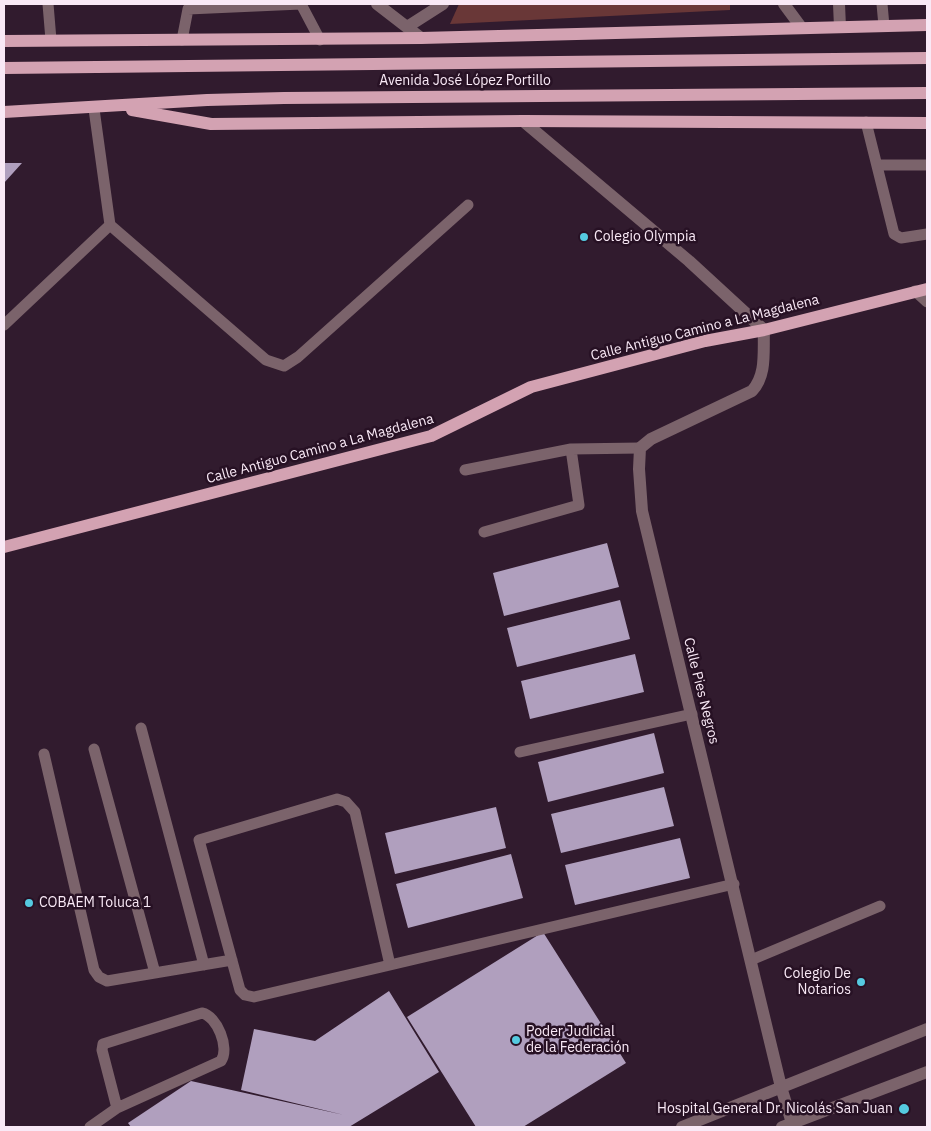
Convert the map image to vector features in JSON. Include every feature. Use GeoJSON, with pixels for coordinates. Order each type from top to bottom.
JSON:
{"type":"FeatureCollection","features":[{"type":"Feature","properties":{"kind":"main road"},"geometry":{"type":"LineString","coordinates":[[4,41],[320,40],[801,27],[927,26]]}},
{"type":"Feature","properties":{"kind":"main road","name":"Avenida José López Portillo"},"geometry":{"type":"LineString","coordinates":[[4,68],[927,58]]}},
{"type":"Feature","properties":{"kind":"main road","name":"Avenida José López Portillo"},"geometry":{"type":"LineString","coordinates":[[4,112],[207,100],[284,98],[927,93]]}},
{"type":"Feature","properties":{"kind":"main road"},"geometry":{"type":"LineString","coordinates":[[114,107],[211,124],[523,121],[927,123]]}},
{"type":"Feature","properties":{"kind":"main road","name":"Calle Antiguo Camino a La Magdalena"},"geometry":{"type":"LineString","coordinates":[[4,547],[431,436],[531,387],[705,341],[764,330],[921,290]]}},
{"type":"Feature","properties":{"kind":"street"},"geometry":{"type":"LineString","coordinates":[[377,4],[421,38]]}},
{"type":"Feature","properties":{"kind":"street"},"geometry":{"type":"LineString","coordinates":[[407,27],[443,4]]}},
{"type":"Feature","properties":{"kind":"street"},"geometry":{"type":"LineString","coordinates":[[784,4],[801,27]]}},
{"type":"Feature","properties":{"kind":"street"},"geometry":{"type":"LineString","coordinates":[[840,4],[840,27]]}},
{"type":"Feature","properties":{"kind":"street"},"geometry":{"type":"LineString","coordinates":[[523,121],[689,261],[764,330],[762,373],[759,384],[752,391],[651,439],[640,448]]}},
{"type":"Feature","properties":{"kind":"street","name":"Calle Pies Negros"},"geometry":{"type":"LineString","coordinates":[[640,448],[639,469],[642,511],[734,884],[781,1087],[787,1125]]}},
{"type":"Feature","properties":{"kind":"street"},"geometry":{"type":"LineString","coordinates":[[682,1127],[927,1029]]}},
{"type":"Feature","properties":{"kind":"street"},"geometry":{"type":"LineString","coordinates":[[787,1125],[927,1072]]}},
{"type":"Feature","properties":{"kind":"lane"},"geometry":{"type":"LineString","coordinates":[[48,4],[51,40]]}},
{"type":"Feature","properties":{"kind":"lane"},"geometry":{"type":"LineString","coordinates":[[182,40],[188,6],[301,4],[320,40]]}},
{"type":"Feature","properties":{"kind":"lane"},"geometry":{"type":"LineString","coordinates":[[882,4],[884,26]]}},
{"type":"Feature","properties":{"kind":"lane"},"geometry":{"type":"LineString","coordinates":[[94,108],[110,224],[266,360],[284,366],[298,357],[468,205]]}},
{"type":"Feature","properties":{"kind":"lane"},"geometry":{"type":"LineString","coordinates":[[866,122],[894,234],[901,238],[927,234]]}},
{"type":"Feature","properties":{"kind":"lane"},"geometry":{"type":"LineString","coordinates":[[877,165],[927,165]]}},
{"type":"Feature","properties":{"kind":"lane"},"geometry":{"type":"LineString","coordinates":[[4,325],[110,224]]}},
{"type":"Feature","properties":{"kind":"lane"},"geometry":{"type":"LineString","coordinates":[[921,290],[927,302]]}},
{"type":"Feature","properties":{"kind":"lane"},"geometry":{"type":"LineString","coordinates":[[465,470],[571,449],[640,448]]}},
{"type":"Feature","properties":{"kind":"lane"},"geometry":{"type":"LineString","coordinates":[[484,532],[579,505],[571,449]]}},
{"type":"Feature","properties":{"kind":"lane"},"geometry":{"type":"LineString","coordinates":[[520,752],[692,714]]}},
{"type":"Feature","properties":{"kind":"lane"},"geometry":{"type":"LineString","coordinates":[[141,728],[204,965]]}},
{"type":"Feature","properties":{"kind":"lane"},"geometry":{"type":"LineString","coordinates":[[94,749],[155,973]]}},
{"type":"Feature","properties":{"kind":"lane"},"geometry":{"type":"LineString","coordinates":[[44,754],[94,970],[99,977],[107,981],[232,960]]}},
{"type":"Feature","properties":{"kind":"lane"},"geometry":{"type":"LineString","coordinates":[[390,965],[355,812],[346,802],[338,798],[199,840],[240,990],[245,995],[254,997],[390,965],[734,884]]}},
{"type":"Feature","properties":{"kind":"lane"},"geometry":{"type":"LineString","coordinates":[[751,960],[880,906]]}},
{"type":"Feature","properties":{"kind":"lane"},"geometry":{"type":"LineString","coordinates":[[90,1127],[118,1108],[221,1061],[225,1055],[225,1049],[213,1019],[208,1014],[202,1013],[103,1044],[102,1050],[118,1108]]}},
{"type":"Feature","properties":{"kind":"shaded area"},"geometry":{"type":"Polygon","coordinates":[[[459,4],[730,4],[730,10],[450,24],[459,4]]]}},
{"type":"Feature","properties":{"kind":"building"},"geometry":{"type":"Polygon","coordinates":[[[4,163],[22,163],[4,183],[4,163]]]}},
{"type":"Feature","properties":{"kind":"building"},"geometry":{"type":"Polygon","coordinates":[[[607,543],[619,587],[504,616],[493,573],[607,543]]]}},
{"type":"Feature","properties":{"kind":"building"},"geometry":{"type":"Polygon","coordinates":[[[620,600],[630,639],[517,667],[507,628],[620,600]]]}},
{"type":"Feature","properties":{"kind":"building"},"geometry":{"type":"Polygon","coordinates":[[[635,654],[644,692],[530,719],[521,681],[635,654]]]}},
{"type":"Feature","properties":{"kind":"building"},"geometry":{"type":"Polygon","coordinates":[[[654,733],[664,773],[548,802],[538,762],[654,733]]]}},
{"type":"Feature","properties":{"kind":"building"},"geometry":{"type":"Polygon","coordinates":[[[664,787],[674,826],[561,853],[551,814],[664,787]]]}},
{"type":"Feature","properties":{"kind":"building"},"geometry":{"type":"Polygon","coordinates":[[[496,807],[506,848],[395,874],[385,833],[496,807]]]}},
{"type":"Feature","properties":{"kind":"building"},"geometry":{"type":"Polygon","coordinates":[[[680,838],[690,878],[575,905],[565,865],[680,838]]]}},
{"type":"Feature","properties":{"kind":"building"},"geometry":{"type":"Polygon","coordinates":[[[511,854],[523,898],[408,928],[396,884],[511,854]]]}},
{"type":"Feature","properties":{"kind":"building","name":"Poder Judicial de la Federación"},"geometry":{"type":"Polygon","coordinates":[[[543,932],[626,1063],[523,1127],[476,1127],[407,1017],[543,932]]]}},
{"type":"Feature","properties":{"kind":"building"},"geometry":{"type":"Polygon","coordinates":[[[389,991],[439,1072],[349,1127],[131,1127],[128,1123],[191,1081],[344,1115],[241,1090],[254,1029],[315,1041],[389,991]]]}},
{"type":"Feature","properties":{"kind":"place","name":"Colegio Olympia"},"geometry":{"type":"Point","coordinates":[584,237]}},
{"type":"Feature","properties":{"kind":"place","name":"COBAEM Toluca 1"},"geometry":{"type":"Point","coordinates":[29,903]}},
{"type":"Feature","properties":{"kind":"place","name":"Colegio De Notarios"},"geometry":{"type":"Point","coordinates":[861,982]}},
{"type":"Feature","properties":{"kind":"place","name":"Poder Judicial de la Federación"},"geometry":{"type":"Point","coordinates":[516,1040]}},
{"type":"Feature","properties":{"kind":"place","name":"Hospital General Dr. Nicolás San Juan"},"geometry":{"type":"Point","coordinates":[904,1109]}}]}
